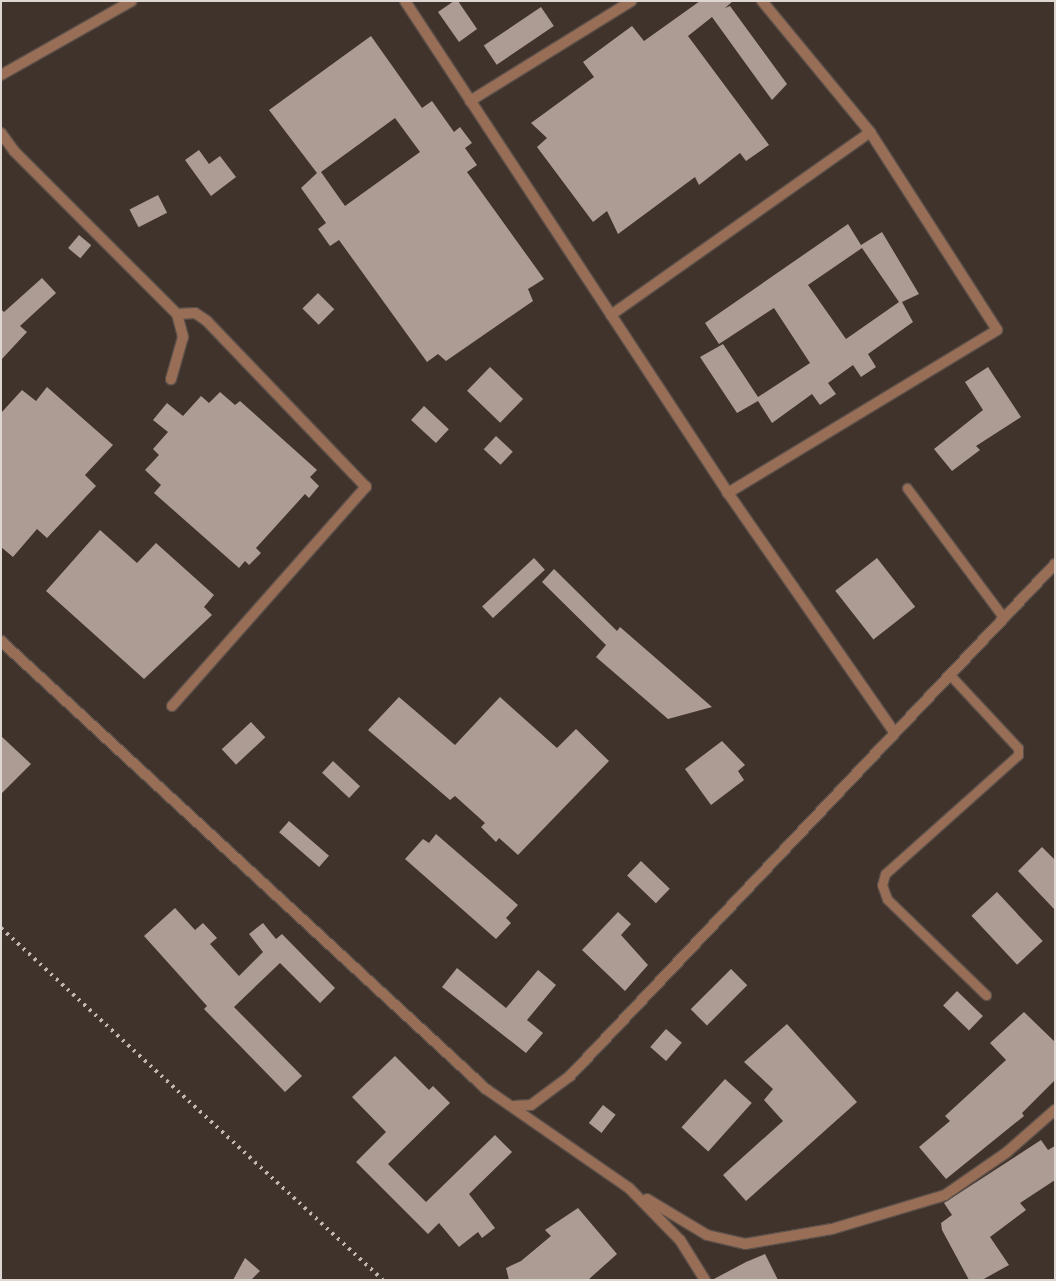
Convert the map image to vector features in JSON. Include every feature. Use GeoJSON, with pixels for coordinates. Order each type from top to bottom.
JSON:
{"type":"FeatureCollection","features":[{"type":"Feature","properties":{"kind":"street"},"geometry":{"type":"LineString","coordinates":[[1,75],[132,1]]}},
{"type":"Feature","properties":{"kind":"street"},"geometry":{"type":"LineString","coordinates":[[405,1],[728,493],[895,733]]}},
{"type":"Feature","properties":{"kind":"street"},"geometry":{"type":"LineString","coordinates":[[470,100],[631,1]]}},
{"type":"Feature","properties":{"kind":"street"},"geometry":{"type":"LineString","coordinates":[[728,493],[998,330],[870,132],[762,1]]}},
{"type":"Feature","properties":{"kind":"street"},"geometry":{"type":"LineString","coordinates":[[611,315],[870,132]]}},
{"type":"Feature","properties":{"kind":"street"},"geometry":{"type":"LineString","coordinates":[[1,133],[14,151],[177,314],[183,337],[171,379]]}},
{"type":"Feature","properties":{"kind":"street"},"geometry":{"type":"LineString","coordinates":[[172,706],[366,488],[207,321],[195,313],[177,314]]}},
{"type":"Feature","properties":{"kind":"street"},"geometry":{"type":"LineString","coordinates":[[514,1106],[531,1106],[570,1076],[1055,564]]}},
{"type":"Feature","properties":{"kind":"street"},"geometry":{"type":"LineString","coordinates":[[1,641],[486,1089],[514,1106],[629,1188],[707,1235],[746,1244],[832,1229],[945,1196],[1007,1152],[1055,1110]]}},
{"type":"Feature","properties":{"kind":"street"},"geometry":{"type":"LineString","coordinates":[[629,1188],[680,1240],[705,1280]]}},
{"type":"Feature","properties":{"kind":"lane"},"geometry":{"type":"LineString","coordinates":[[907,488],[1004,618]]}},
{"type":"Feature","properties":{"kind":"lane"},"geometry":{"type":"LineString","coordinates":[[950,675],[1018,748],[1018,755],[885,874],[882,885],[887,899],[986,995]]}},
{"type":"Feature","properties":{"kind":"building"},"geometry":{"type":"Polygon","coordinates":[[[454,1],[458,1],[477,29],[459,42],[438,12],[454,1]]]}},
{"type":"Feature","properties":{"kind":"building"},"geometry":{"type":"Polygon","coordinates":[[[700,1],[733,1],[725,8],[730,6],[787,84],[772,100],[712,17],[688,36],[769,145],[746,161],[740,153],[699,185],[695,177],[618,234],[607,211],[593,222],[537,147],[547,138],[531,123],[594,77],[583,62],[632,26],[644,41],[700,1]]]}},
{"type":"Feature","properties":{"kind":"building"},"geometry":{"type":"Polygon","coordinates":[[[541,7],[554,26],[497,65],[484,46],[541,7]]]}},
{"type":"Feature","properties":{"kind":"building"},"geometry":{"type":"Polygon","coordinates":[[[371,36],[422,108],[432,101],[454,132],[460,127],[472,143],[465,148],[477,165],[467,172],[544,279],[528,289],[533,301],[446,361],[438,354],[427,362],[339,240],[330,246],[318,229],[326,223],[301,188],[317,173],[269,110],[371,36]],[[395,118],[321,172],[345,206],[420,152],[395,118]]]}},
{"type":"Feature","properties":{"kind":"building"},"geometry":{"type":"Polygon","coordinates":[[[199,150],[209,164],[220,156],[236,177],[211,196],[185,160],[199,150]]]}},
{"type":"Feature","properties":{"kind":"building"},"geometry":{"type":"Polygon","coordinates":[[[158,195],[167,213],[139,227],[129,210],[158,195]]]}},
{"type":"Feature","properties":{"kind":"building"},"geometry":{"type":"Polygon","coordinates":[[[848,224],[861,245],[882,232],[919,294],[902,302],[913,322],[868,354],[876,367],[861,377],[853,365],[828,383],[836,394],[820,405],[812,394],[772,423],[758,401],[737,413],[700,357],[723,344],[758,397],[810,363],[774,308],[719,344],[705,323],[848,224]],[[862,248],[808,285],[846,339],[899,302],[862,248]]]}},
{"type":"Feature","properties":{"kind":"building"},"geometry":{"type":"Polygon","coordinates":[[[79,235],[91,245],[80,258],[68,248],[79,235]]]}},
{"type":"Feature","properties":{"kind":"building"},"geometry":{"type":"Polygon","coordinates":[[[42,278],[56,293],[20,326],[27,332],[1,360],[1,309],[4,312],[42,278]]]}},
{"type":"Feature","properties":{"kind":"building"},"geometry":{"type":"Polygon","coordinates":[[[318,293],[334,309],[319,325],[302,309],[318,293]]]}},
{"type":"Feature","properties":{"kind":"building"},"geometry":{"type":"Polygon","coordinates":[[[490,367],[523,399],[500,423],[467,391],[490,367]]]}},
{"type":"Feature","properties":{"kind":"building"},"geometry":{"type":"Polygon","coordinates":[[[988,367],[1021,417],[976,446],[980,450],[952,471],[934,449],[983,410],[965,382],[988,367]]]}},
{"type":"Feature","properties":{"kind":"building"},"geometry":{"type":"Polygon","coordinates":[[[47,387],[113,445],[85,475],[96,486],[47,538],[37,529],[13,557],[1,547],[1,413],[22,390],[36,401],[47,387]]]}},
{"type":"Feature","properties":{"kind":"building"},"geometry":{"type":"Polygon","coordinates":[[[220,392],[235,405],[240,401],[317,470],[310,477],[319,486],[309,498],[305,494],[256,548],[261,553],[249,565],[245,561],[239,568],[154,493],[161,485],[145,470],[159,455],[153,449],[168,432],[153,420],[167,403],[183,416],[201,396],[209,403],[220,392]]]}},
{"type":"Feature","properties":{"kind":"building"},"geometry":{"type":"Polygon","coordinates":[[[424,406],[449,429],[436,443],[411,420],[424,406]]]}},
{"type":"Feature","properties":{"kind":"building"},"geometry":{"type":"Polygon","coordinates":[[[496,436],[513,452],[501,465],[484,449],[496,436]]]}},
{"type":"Feature","properties":{"kind":"building"},"geometry":{"type":"Polygon","coordinates":[[[100,530],[137,563],[156,543],[214,595],[204,607],[212,615],[144,679],[46,591],[100,530]]]}},
{"type":"Feature","properties":{"kind":"building"},"geometry":{"type":"Polygon","coordinates":[[[534,558],[545,570],[493,618],[482,606],[534,558]]]}},
{"type":"Feature","properties":{"kind":"building"},"geometry":{"type":"Polygon","coordinates":[[[877,558],[915,607],[873,639],[835,591],[877,558]]]}},
{"type":"Feature","properties":{"kind":"building"},"geometry":{"type":"Polygon","coordinates":[[[554,569],[617,631],[620,627],[712,707],[668,719],[596,657],[606,645],[542,582],[554,569]]]}},
{"type":"Feature","properties":{"kind":"building"},"geometry":{"type":"Polygon","coordinates":[[[399,697],[455,745],[500,697],[557,748],[576,729],[609,761],[518,855],[499,838],[496,842],[481,827],[485,823],[455,796],[450,800],[368,730],[399,697]]]}},
{"type":"Feature","properties":{"kind":"building"},"geometry":{"type":"Polygon","coordinates":[[[251,722],[265,737],[236,765],[222,749],[251,722]]]}},
{"type":"Feature","properties":{"kind":"building"},"geometry":{"type":"Polygon","coordinates":[[[1,736],[31,764],[1,794],[1,736]]]}},
{"type":"Feature","properties":{"kind":"building"},"geometry":{"type":"Polygon","coordinates":[[[722,741],[745,765],[738,771],[744,780],[711,805],[685,769],[722,741]]]}},
{"type":"Feature","properties":{"kind":"building"},"geometry":{"type":"Polygon","coordinates":[[[333,761],[360,786],[349,798],[322,773],[333,761]]]}},
{"type":"Feature","properties":{"kind":"building"},"geometry":{"type":"Polygon","coordinates":[[[289,821],[329,856],[319,867],[279,832],[289,821]]]}},
{"type":"Feature","properties":{"kind":"building"},"geometry":{"type":"Polygon","coordinates":[[[436,834],[518,905],[506,918],[511,923],[496,939],[405,859],[423,839],[429,843],[436,834]]]}},
{"type":"Feature","properties":{"kind":"building"},"geometry":{"type":"Polygon","coordinates":[[[1042,847],[1055,860],[1055,910],[1018,871],[1042,847]]]}},
{"type":"Feature","properties":{"kind":"building"},"geometry":{"type":"Polygon","coordinates":[[[641,861],[670,889],[656,903],[627,875],[641,861]]]}},
{"type":"Feature","properties":{"kind":"building"},"geometry":{"type":"Polygon","coordinates":[[[997,892],[1043,941],[1017,965],[971,916],[997,892]]]}},
{"type":"Feature","properties":{"kind":"building"},"geometry":{"type":"Polygon","coordinates":[[[175,908],[195,930],[203,923],[217,938],[210,944],[239,976],[263,952],[249,934],[263,923],[276,939],[282,934],[335,988],[320,1003],[280,963],[234,1007],[302,1076],[285,1092],[204,1009],[207,1006],[144,936],[175,908]]]}},
{"type":"Feature","properties":{"kind":"building"},"geometry":{"type":"Polygon","coordinates":[[[618,912],[631,924],[621,935],[648,965],[625,991],[582,950],[618,912]]]}},
{"type":"Feature","properties":{"kind":"building"},"geometry":{"type":"Polygon","coordinates":[[[457,968],[506,1008],[538,970],[556,985],[527,1020],[543,1033],[526,1053],[442,987],[457,968]]]}},
{"type":"Feature","properties":{"kind":"building"},"geometry":{"type":"Polygon","coordinates":[[[731,969],[747,985],[707,1026],[691,1009],[731,969]]]}},
{"type":"Feature","properties":{"kind":"building"},"geometry":{"type":"Polygon","coordinates":[[[957,991],[983,1016],[969,1030],[943,1005],[957,991]]]}},
{"type":"Feature","properties":{"kind":"building"},"geometry":{"type":"Polygon","coordinates":[[[1024,1012],[1055,1042],[1055,1080],[1022,1113],[1024,1116],[946,1179],[919,1147],[950,1121],[945,1116],[1006,1060],[990,1043],[1024,1012]]]}},
{"type":"Feature","properties":{"kind":"building"},"geometry":{"type":"Polygon","coordinates":[[[787,1024],[857,1102],[746,1201],[723,1175],[783,1121],[764,1100],[773,1089],[744,1062],[787,1024]]]}},
{"type":"Feature","properties":{"kind":"building"},"geometry":{"type":"Polygon","coordinates":[[[666,1029],[682,1043],[666,1061],[650,1047],[666,1029]]]}},
{"type":"Feature","properties":{"kind":"building"},"geometry":{"type":"Polygon","coordinates":[[[395,1056],[429,1090],[433,1086],[450,1103],[388,1164],[426,1202],[495,1135],[512,1152],[469,1194],[495,1228],[482,1238],[478,1232],[459,1247],[439,1223],[428,1234],[356,1162],[386,1132],[352,1097],[395,1056]]]}},
{"type":"Feature","properties":{"kind":"building"},"geometry":{"type":"Polygon","coordinates":[[[725,1079],[752,1103],[708,1151],[682,1127],[725,1079]]]}},
{"type":"Feature","properties":{"kind":"building"},"geometry":{"type":"Polygon","coordinates":[[[603,1105],[616,1115],[601,1133],[589,1123],[603,1105]]]}},
{"type":"Feature","properties":{"kind":"building"},"geometry":{"type":"Polygon","coordinates":[[[1041,1140],[1048,1150],[1055,1146],[1055,1180],[1020,1203],[1026,1210],[990,1237],[1009,1265],[982,1280],[969,1280],[942,1230],[941,1223],[952,1215],[944,1203],[1041,1140]]]}},
{"type":"Feature","properties":{"kind":"building"},"geometry":{"type":"Polygon","coordinates":[[[578,1208],[617,1254],[588,1280],[509,1280],[506,1268],[521,1261],[551,1236],[545,1230],[578,1208]]]}},
{"type":"Feature","properties":{"kind":"building"},"geometry":{"type":"Polygon","coordinates":[[[765,1254],[778,1280],[712,1280],[746,1262],[765,1254]]]}},
{"type":"Feature","properties":{"kind":"building"},"geometry":{"type":"Polygon","coordinates":[[[245,1258],[260,1271],[251,1280],[233,1280],[245,1258]]]}},
{"type":"Feature","properties":{"kind":"railway"},"geometry":{"type":"LineString","coordinates":[[1,928],[383,1280]]}}]}
